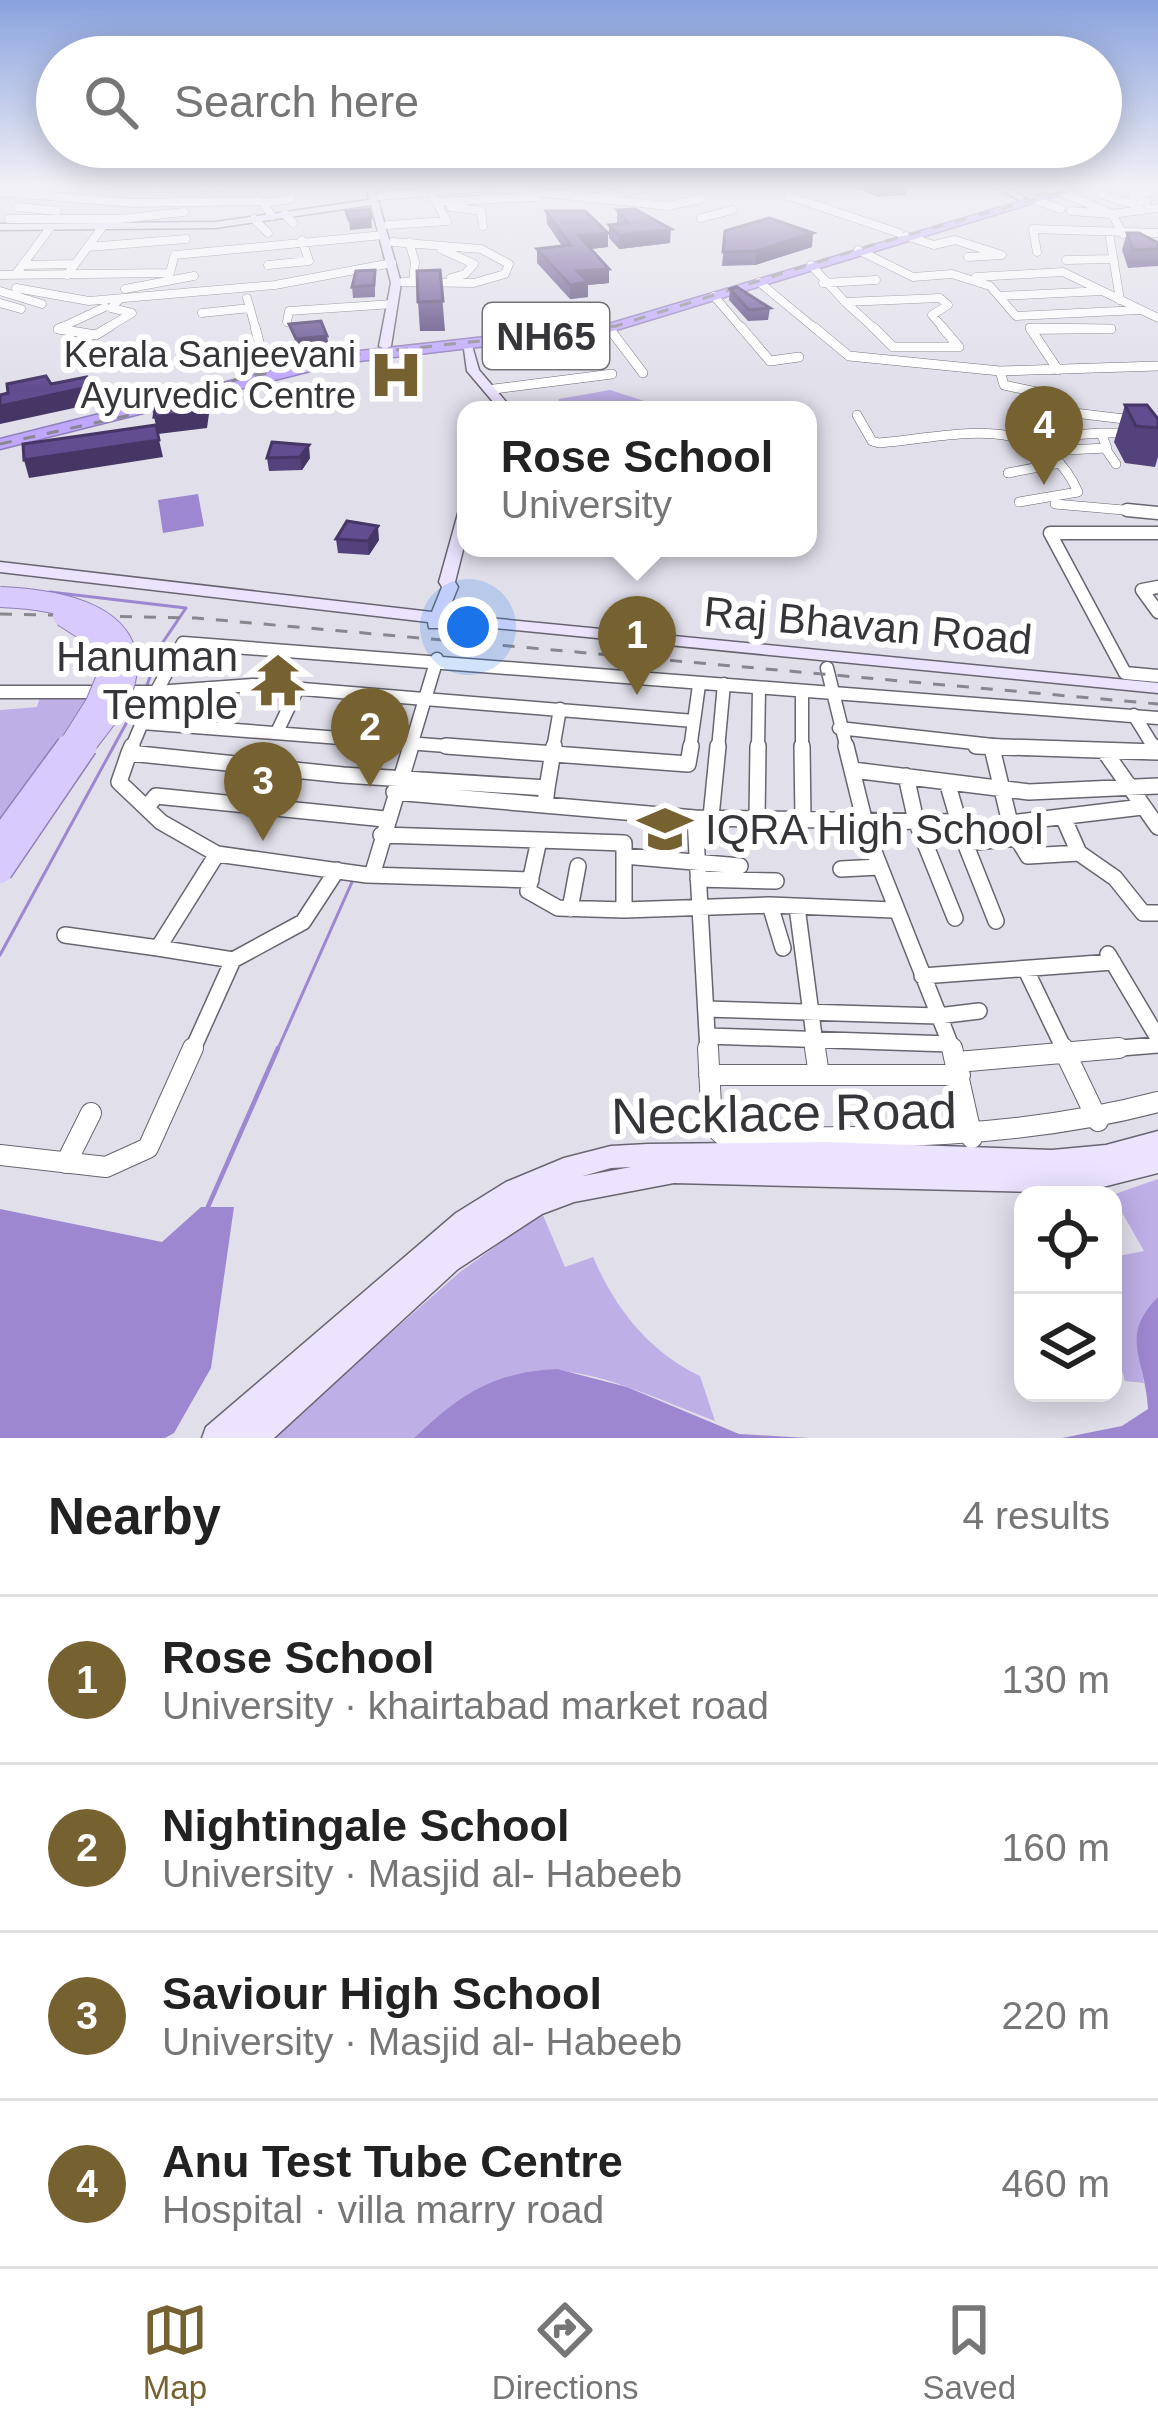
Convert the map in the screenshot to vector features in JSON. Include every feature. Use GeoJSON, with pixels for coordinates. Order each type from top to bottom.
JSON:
{"type":"FeatureCollection","features":[{"type":"Feature","properties":{"kind":"highway","name":"NH65"},"geometry":{"type":"LineString","coordinates":[[241,377],[363,354],[609,328],[842,253]]}},
{"type":"Feature","properties":{"kind":"highway","name":"NH65"},"geometry":{"type":"LineString","coordinates":[[0,441],[123,417],[266,368],[391,341],[432,342],[592,326],[642,316],[848,253]]}},
{"type":"Feature","properties":{"kind":"main road"},"geometry":{"type":"LineString","coordinates":[[391,253],[396,283],[391,341]]}},
{"type":"Feature","properties":{"kind":"main road"},"geometry":{"type":"LineString","coordinates":[[391,341],[408,282],[396,253]]}},
{"type":"Feature","properties":{"kind":"main road"},"geometry":{"type":"LineString","coordinates":[[467,344],[473,371],[501,401]]}},
{"type":"Feature","properties":{"kind":"main road"},"geometry":{"type":"LineString","coordinates":[[431,622],[450,587],[447,582],[457,544]]}},
{"type":"Feature","properties":{"kind":"main road","name":"Raj Bhavan Road"},"geometry":{"type":"LineString","coordinates":[[0,572],[827,668],[1158,692]]}},
{"type":"Feature","properties":{"kind":"main road"},"geometry":{"type":"LineString","coordinates":[[0,597],[46,599],[83,609],[115,631],[128,662],[116,703],[0,871]]}},
{"type":"Feature","properties":{"kind":"main road"},"geometry":{"type":"LineString","coordinates":[[0,606],[43,609],[79,621],[102,640],[111,666],[99,699],[0,840]]}},
{"type":"Feature","properties":{"kind":"main road","name":"Raj Bhavan Road"},"geometry":{"type":"LineString","coordinates":[[431,622],[1158,692]]}},
{"type":"Feature","properties":{"kind":"main road","name":"Necklace Road"},"geometry":{"type":"LineString","coordinates":[[1047,1172],[1158,1142]]}},
{"type":"Feature","properties":{"kind":"main road","name":"Necklace Road"},"geometry":{"type":"LineString","coordinates":[[217,1438],[465,1222],[515,1190],[611,1157],[1114,1175],[1158,1161]]}},
{"type":"Feature","properties":{"kind":"main road","name":"Necklace Road"},"geometry":{"type":"LineString","coordinates":[[252,1438],[448,1260],[533,1204],[603,1182],[674,1171],[828,1163]]}},
{"type":"Feature","properties":{"kind":"street"},"geometry":{"type":"LineString","coordinates":[[15,275],[30,253]]}},
{"type":"Feature","properties":{"kind":"street"},"geometry":{"type":"LineString","coordinates":[[67,275],[83,253]]}},
{"type":"Feature","properties":{"kind":"street"},"geometry":{"type":"LineString","coordinates":[[0,275],[170,273],[174,256],[189,253]]}},
{"type":"Feature","properties":{"kind":"street"},"geometry":{"type":"LineString","coordinates":[[268,266],[309,262],[306,253]]}},
{"type":"Feature","properties":{"kind":"street"},"geometry":{"type":"LineString","coordinates":[[363,253],[368,265]]}},
{"type":"Feature","properties":{"kind":"street"},"geometry":{"type":"LineString","coordinates":[[413,253],[416,262],[408,282],[489,281],[505,274],[509,264],[489,253]]}},
{"type":"Feature","properties":{"kind":"street"},"geometry":{"type":"LineString","coordinates":[[433,281],[475,267],[469,259],[450,253]]}},
{"type":"Feature","properties":{"kind":"street"},"geometry":{"type":"LineString","coordinates":[[864,253],[913,277],[1063,272],[1158,318]]}},
{"type":"Feature","properties":{"kind":"street"},"geometry":{"type":"LineString","coordinates":[[968,257],[1002,255],[996,253]]}},
{"type":"Feature","properties":{"kind":"street"},"geometry":{"type":"LineString","coordinates":[[1110,253],[1120,300]]}},
{"type":"Feature","properties":{"kind":"street"},"geometry":{"type":"LineString","coordinates":[[112,300],[132,313],[90,336],[58,329],[112,300],[134,256]]}},
{"type":"Feature","properties":{"kind":"street"},"geometry":{"type":"LineString","coordinates":[[1066,260],[1111,259]]}},
{"type":"Feature","properties":{"kind":"street"},"geometry":{"type":"LineString","coordinates":[[16,288],[78,301],[197,292],[197,300],[219,300],[230,289],[291,283],[392,263]]}},
{"type":"Feature","properties":{"kind":"street"},"geometry":{"type":"LineString","coordinates":[[22,265],[75,264]]}},
{"type":"Feature","properties":{"kind":"street"},"geometry":{"type":"LineString","coordinates":[[811,265],[842,302],[868,320],[892,347],[958,347],[932,315],[948,305],[940,298],[842,302]]}},
{"type":"Feature","properties":{"kind":"street"},"geometry":{"type":"LineString","coordinates":[[76,317],[112,300],[194,276]]}},
{"type":"Feature","properties":{"kind":"street"},"geometry":{"type":"LineString","coordinates":[[963,278],[990,286],[1016,316],[1139,310]]}},
{"type":"Feature","properties":{"kind":"street"},"geometry":{"type":"LineString","coordinates":[[824,283],[876,280]]}},
{"type":"Feature","properties":{"kind":"street"},"geometry":{"type":"LineString","coordinates":[[759,282],[849,356],[1000,371],[1158,366]]}},
{"type":"Feature","properties":{"kind":"street"},"geometry":{"type":"LineString","coordinates":[[0,291],[42,304]]}},
{"type":"Feature","properties":{"kind":"street"},"geometry":{"type":"LineString","coordinates":[[999,296],[1107,291]]}},
{"type":"Feature","properties":{"kind":"street"},"geometry":{"type":"LineString","coordinates":[[714,296],[771,362]]}},
{"type":"Feature","properties":{"kind":"street"},"geometry":{"type":"LineString","coordinates":[[0,303],[21,309]]}},
{"type":"Feature","properties":{"kind":"street"},"geometry":{"type":"LineString","coordinates":[[202,313],[249,303],[266,368]]}},
{"type":"Feature","properties":{"kind":"street"},"geometry":{"type":"LineString","coordinates":[[287,322],[285,312],[392,304]]}},
{"type":"Feature","properties":{"kind":"street"},"geometry":{"type":"LineString","coordinates":[[323,309],[329,325]]}},
{"type":"Feature","properties":{"kind":"street"},"geometry":{"type":"LineString","coordinates":[[609,328],[643,373]]}},
{"type":"Feature","properties":{"kind":"street"},"geometry":{"type":"LineString","coordinates":[[1058,370],[1030,328],[1111,329]]}},
{"type":"Feature","properties":{"kind":"street"},"geometry":{"type":"LineString","coordinates":[[772,377],[766,365],[800,357]]}},
{"type":"Feature","properties":{"kind":"street"},"geometry":{"type":"LineString","coordinates":[[1000,371],[1004,385],[1041,393],[1066,412],[1103,421],[1158,423]]}},
{"type":"Feature","properties":{"kind":"street"},"geometry":{"type":"LineString","coordinates":[[494,389],[612,374]]}},
{"type":"Feature","properties":{"kind":"street"},"geometry":{"type":"LineString","coordinates":[[857,415],[872,441],[878,443],[1009,434],[1030,438],[1144,435]]}},
{"type":"Feature","properties":{"kind":"street"},"geometry":{"type":"LineString","coordinates":[[1101,433],[1116,464]]}},
{"type":"Feature","properties":{"kind":"street"},"geometry":{"type":"LineString","coordinates":[[1019,502],[1078,492],[1060,463],[1030,438]]}},
{"type":"Feature","properties":{"kind":"street"},"geometry":{"type":"LineString","coordinates":[[1046,451],[1105,448]]}},
{"type":"Feature","properties":{"kind":"street"},"geometry":{"type":"LineString","coordinates":[[1009,473],[1060,463]]}},
{"type":"Feature","properties":{"kind":"street"},"geometry":{"type":"LineString","coordinates":[[1002,498],[1158,513]]}},
{"type":"Feature","properties":{"kind":"street"},"geometry":{"type":"LineString","coordinates":[[1158,532],[1050,533],[1125,673],[1158,676]]}},
{"type":"Feature","properties":{"kind":"street"},"geometry":{"type":"LineString","coordinates":[[1157,582],[1142,590],[1158,612]]}},
{"type":"Feature","properties":{"kind":"street"},"geometry":{"type":"LineString","coordinates":[[530,880],[337,870],[217,854],[160,822],[118,782],[171,655],[183,643],[437,659],[699,685],[1158,718]]}},
{"type":"Feature","properties":{"kind":"street"},"geometry":{"type":"LineString","coordinates":[[373,872],[437,659]]}},
{"type":"Feature","properties":{"kind":"street"},"geometry":{"type":"LineString","coordinates":[[827,668],[867,830],[893,910],[955,1060],[972,1138]]}},
{"type":"Feature","properties":{"kind":"street"},"geometry":{"type":"LineString","coordinates":[[724,684],[698,871],[712,1125],[725,1137],[972,1138],[1098,1121],[1158,1102]]}},
{"type":"Feature","properties":{"kind":"street"},"geometry":{"type":"LineString","coordinates":[[0,692],[156,692],[253,685],[694,721]]}},
{"type":"Feature","properties":{"kind":"street"},"geometry":{"type":"LineString","coordinates":[[142,723],[688,764],[699,685]]}},
{"type":"Feature","properties":{"kind":"street"},"geometry":{"type":"LineString","coordinates":[[278,730],[298,688]]}},
{"type":"Feature","properties":{"kind":"street"},"geometry":{"type":"LineString","coordinates":[[757,819],[759,688]]}},
{"type":"Feature","properties":{"kind":"street"},"geometry":{"type":"LineString","coordinates":[[802,691],[802,820]]}},
{"type":"Feature","properties":{"kind":"street"},"geometry":{"type":"LineString","coordinates":[[546,797],[560,709]]}},
{"type":"Feature","properties":{"kind":"street"},"geometry":{"type":"LineString","coordinates":[[1134,716],[1158,752]]}},
{"type":"Feature","properties":{"kind":"street"},"geometry":{"type":"LineString","coordinates":[[839,728],[992,748],[1158,752]]}},
{"type":"Feature","properties":{"kind":"street"},"geometry":{"type":"LineString","coordinates":[[992,748],[999,789],[1028,856],[1079,853]]}},
{"type":"Feature","properties":{"kind":"street"},"geometry":{"type":"LineString","coordinates":[[1105,752],[1158,827]]}},
{"type":"Feature","properties":{"kind":"street"},"geometry":{"type":"LineString","coordinates":[[129,753],[703,818],[802,820],[867,830]]}},
{"type":"Feature","properties":{"kind":"street"},"geometry":{"type":"LineString","coordinates":[[853,770],[999,789],[1066,792],[1158,786]]}},
{"type":"Feature","properties":{"kind":"street"},"geometry":{"type":"LineString","coordinates":[[906,776],[916,821],[955,918]]}},
{"type":"Feature","properties":{"kind":"street"},"geometry":{"type":"LineString","coordinates":[[947,782],[956,822],[996,921]]}},
{"type":"Feature","properties":{"kind":"street"},"geometry":{"type":"LineString","coordinates":[[147,807],[156,796],[383,827],[625,843],[624,910]]}},
{"type":"Feature","properties":{"kind":"street"},"geometry":{"type":"LineString","coordinates":[[965,843],[1064,819],[1142,807]]}},
{"type":"Feature","properties":{"kind":"street"},"geometry":{"type":"LineString","coordinates":[[1064,819],[1079,853],[1115,878],[1143,913],[1158,913]]}},
{"type":"Feature","properties":{"kind":"street"},"geometry":{"type":"LineString","coordinates":[[844,840],[867,830],[916,821],[956,822]]}},
{"type":"Feature","properties":{"kind":"street"},"geometry":{"type":"LineString","coordinates":[[539,840],[528,891],[558,908],[770,905],[893,910]]}},
{"type":"Feature","properties":{"kind":"street"},"geometry":{"type":"LineString","coordinates":[[158,948],[217,854]]}},
{"type":"Feature","properties":{"kind":"street"},"geometry":{"type":"LineString","coordinates":[[624,856],[776,880]]}},
{"type":"Feature","properties":{"kind":"street"},"geometry":{"type":"LineString","coordinates":[[570,909],[578,866]]}},
{"type":"Feature","properties":{"kind":"street"},"geometry":{"type":"LineString","coordinates":[[698,871],[740,866]]}},
{"type":"Feature","properties":{"kind":"street"},"geometry":{"type":"LineString","coordinates":[[842,869],[879,867]]}},
{"type":"Feature","properties":{"kind":"street"},"geometry":{"type":"LineString","coordinates":[[0,1155],[106,1167],[148,1148],[233,960],[303,922],[337,870]]}},
{"type":"Feature","properties":{"kind":"street"},"geometry":{"type":"LineString","coordinates":[[770,905],[783,948]]}},
{"type":"Feature","properties":{"kind":"street"},"geometry":{"type":"LineString","coordinates":[[797,907],[819,1075]]}},
{"type":"Feature","properties":{"kind":"street"},"geometry":{"type":"LineString","coordinates":[[65,934],[233,960]]}},
{"type":"Feature","properties":{"kind":"street"},"geometry":{"type":"LineString","coordinates":[[710,1075],[819,1075],[1158,1041],[1110,957],[1026,970],[922,976]]}},
{"type":"Feature","properties":{"kind":"street"},"geometry":{"type":"LineString","coordinates":[[1026,970],[1061,1052],[1098,1121]]}},
{"type":"Feature","properties":{"kind":"street"},"geometry":{"type":"LineString","coordinates":[[706,1009],[938,1016],[980,1011]]}},
{"type":"Feature","properties":{"kind":"street"},"geometry":{"type":"LineString","coordinates":[[707,1036],[814,1040],[955,1060]]}},
{"type":"Feature","properties":{"kind":"street"},"geometry":{"type":"LineString","coordinates":[[66,1163],[91,1113]]}},
{"type":"Feature","properties":{"kind":"shaded area"},"geometry":{"type":"Polygon","coordinates":[[[610,390],[644,401],[559,401],[610,390]]]}},
{"type":"Feature","properties":{"kind":"shaded area"},"geometry":{"type":"Polygon","coordinates":[[[198,494],[204,526],[163,533],[158,500],[198,494]]]}},
{"type":"Feature","properties":{"kind":"shaded area"},"geometry":{"type":"Polygon","coordinates":[[[41,694],[93,697],[0,830],[0,710],[37,707],[41,694]]]}},
{"type":"Feature","properties":{"kind":"shaded area"},"geometry":{"type":"Polygon","coordinates":[[[1158,1179],[1158,1297],[1142,1317],[1137,1336],[1144,1383],[1125,1381],[1122,1371],[1122,1255],[1144,1251],[1122,1212],[1122,1192],[1158,1179]]]}},
{"type":"Feature","properties":{"kind":"shaded area"},"geometry":{"type":"Polygon","coordinates":[[[201,1207],[234,1207],[211,1368],[174,1433],[165,1438],[0,1438],[0,1209],[162,1242],[201,1207]]]}},
{"type":"Feature","properties":{"kind":"shaded area"},"geometry":{"type":"Polygon","coordinates":[[[542,1213],[565,1267],[593,1257],[636,1327],[665,1354],[700,1376],[715,1421],[593,1376],[558,1371],[525,1373],[490,1384],[454,1405],[414,1438],[271,1438],[460,1272],[542,1213]]]}},
{"type":"Feature","properties":{"kind":"shaded area"},"geometry":{"type":"Polygon","coordinates":[[[1158,1297],[1158,1438],[1062,1438],[1122,1426],[1148,1409],[1137,1337],[1139,1324],[1158,1297]]]}},
{"type":"Feature","properties":{"kind":"shaded area"},"geometry":{"type":"Polygon","coordinates":[[[557,1369],[627,1387],[739,1434],[808,1438],[414,1438],[479,1388],[514,1375],[557,1369]]]}},
{"type":"Feature","properties":{"kind":"building"},"geometry":{"type":"Polygon","coordinates":[[[541,253],[595,253],[609,269],[577,271],[588,282],[570,285],[541,253]]]}},
{"type":"Feature","properties":{"kind":"building"},"geometry":{"type":"Polygon","coordinates":[[[375,270],[374,285],[352,287],[356,271],[375,270]]]}},
{"type":"Feature","properties":{"kind":"building"},"geometry":{"type":"Polygon","coordinates":[[[440,270],[443,301],[418,302],[417,271],[440,270]]]}},
{"type":"Feature","properties":{"kind":"building"},"geometry":{"type":"Polygon","coordinates":[[[737,287],[770,308],[749,310],[730,289],[737,287]]]}},
{"type":"Feature","properties":{"kind":"building"},"geometry":{"type":"Polygon","coordinates":[[[321,321],[327,336],[296,339],[289,324],[321,321]]]}},
{"type":"Feature","properties":{"kind":"building"},"geometry":{"type":"Polygon","coordinates":[[[46,376],[51,384],[87,377],[93,386],[0,406],[0,395],[8,393],[7,384],[46,376]]]}},
{"type":"Feature","properties":{"kind":"building"},"geometry":{"type":"Polygon","coordinates":[[[207,390],[204,411],[154,417],[157,397],[207,390]]]}},
{"type":"Feature","properties":{"kind":"building"},"geometry":{"type":"Polygon","coordinates":[[[1125,405],[1147,405],[1158,419],[1158,428],[1136,426],[1125,405]]]}},
{"type":"Feature","properties":{"kind":"building"},"geometry":{"type":"Polygon","coordinates":[[[156,425],[159,440],[24,460],[23,444],[156,425]]]}},
{"type":"Feature","properties":{"kind":"building"},"geometry":{"type":"Polygon","coordinates":[[[272,442],[309,445],[300,457],[267,458],[272,442]]]}},
{"type":"Feature","properties":{"kind":"building"},"geometry":{"type":"Polygon","coordinates":[[[347,521],[378,526],[368,541],[336,539],[347,521]]]}},
{"type":"Feature","properties":{"kind":"waterway"},"geometry":{"type":"LineString","coordinates":[[50,592],[186,608],[163,642],[147,685]]}},
{"type":"Feature","properties":{"kind":"waterway"},"geometry":{"type":"LineString","coordinates":[[0,955],[140,698]]}},
{"type":"Feature","properties":{"kind":"waterway"},"geometry":{"type":"LineString","coordinates":[[277,1051],[352,882]]}},
{"type":"Feature","properties":{"kind":"waterway"},"geometry":{"type":"LineString","coordinates":[[207,1209],[278,1048]]}},
{"type":"Feature","properties":{"kind":"railway"},"geometry":{"type":"LineString","coordinates":[[0,444],[126,416],[235,380],[351,355],[616,326],[847,253]]}},
{"type":"Feature","properties":{"kind":"railway"},"geometry":{"type":"LineString","coordinates":[[0,614],[196,618],[1158,704]]}},
{"type":"Feature","properties":{"kind":"place","name":"Kerala Sanjeevani Ayurvedic Centre"},"geometry":{"type":"Point","coordinates":[396,375]}},
{"type":"Feature","properties":{"kind":"place","name":"Anu Test Tube Centre"},"geometry":{"type":"Point","coordinates":[1044,485]}},
{"type":"Feature","properties":{"kind":"place","name":"Hanuman Temple"},"geometry":{"type":"Point","coordinates":[278,680]}},
{"type":"Feature","properties":{"kind":"place","name":"Rose School"},"geometry":{"type":"Point","coordinates":[637,695]}},
{"type":"Feature","properties":{"kind":"place","name":"Nightingale School"},"geometry":{"type":"Point","coordinates":[370,787]}},
{"type":"Feature","properties":{"kind":"place","name":"IQRA High School"},"geometry":{"type":"Point","coordinates":[665,829]}},
{"type":"Feature","properties":{"kind":"place","name":"Saviour High School"},"geometry":{"type":"Point","coordinates":[263,841]}}]}
